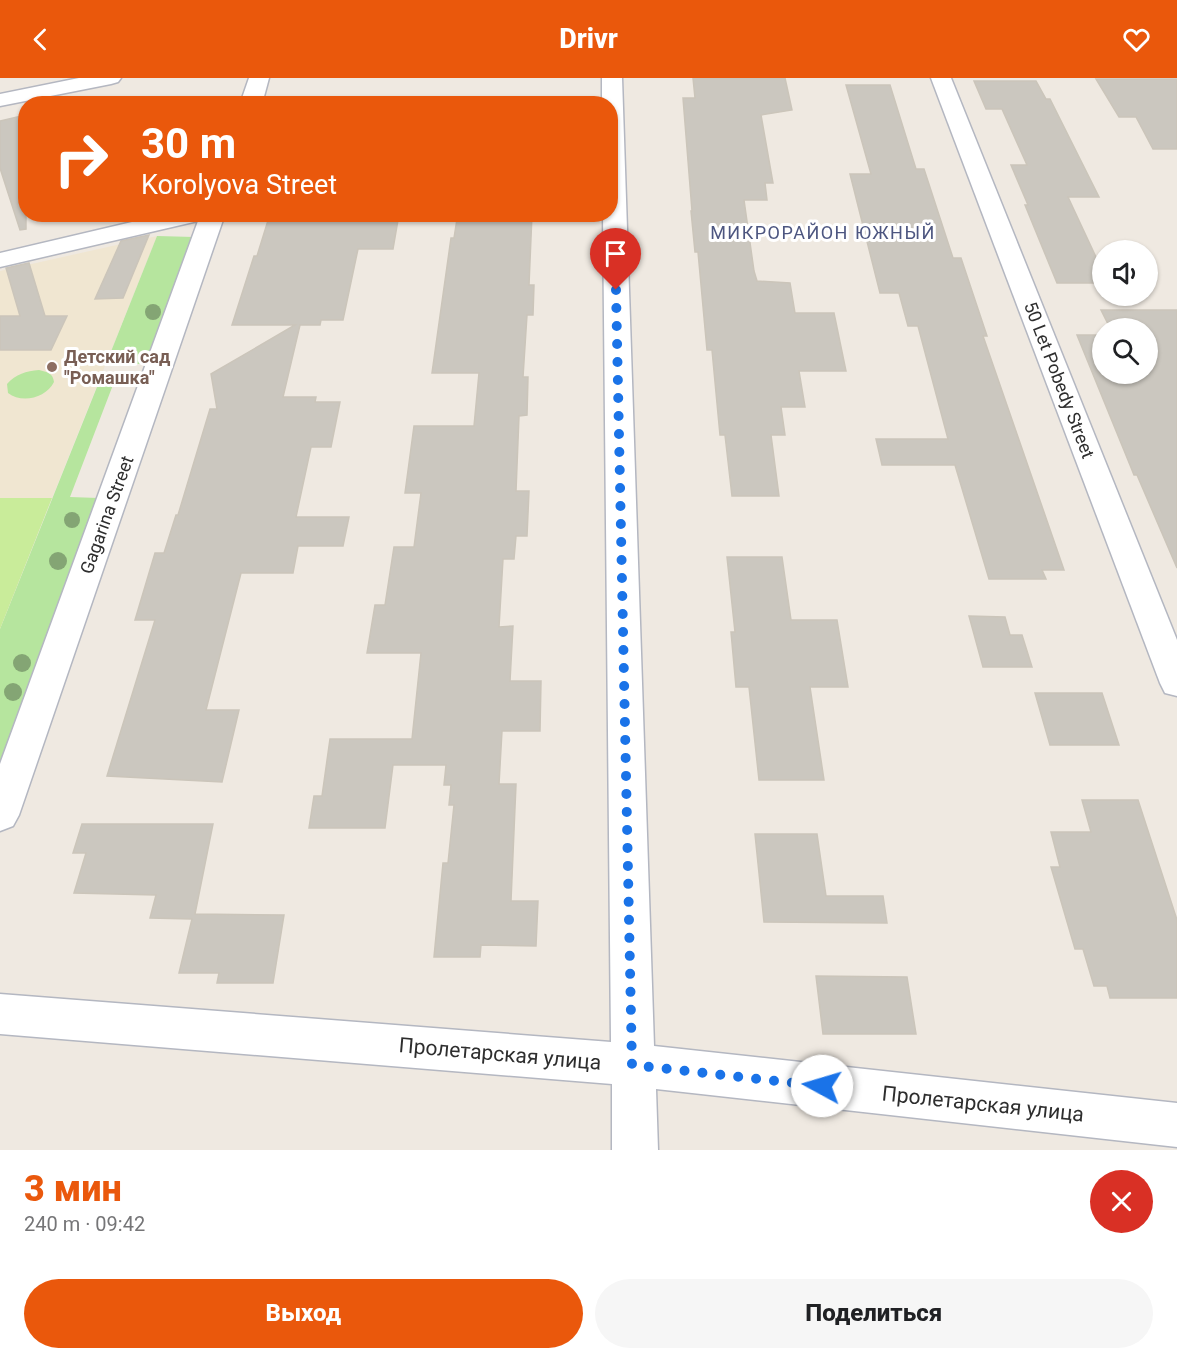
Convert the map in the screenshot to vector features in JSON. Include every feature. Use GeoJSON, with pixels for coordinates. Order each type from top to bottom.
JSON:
{"type":"FeatureCollection","features":[{"type":"Feature","properties":{"kind":"street"},"geometry":{"type":"LineString","coordinates":[[20,96],[111,78]]}},
{"type":"Feature","properties":{"kind":"street"},"geometry":{"type":"LineString","coordinates":[[254,96],[260,78]]}},
{"type":"Feature","properties":{"kind":"street"},"geometry":{"type":"LineString","coordinates":[[612,78],[612,96]]}},
{"type":"Feature","properties":{"kind":"street","name":"50 Let Pobedy Street"},"geometry":{"type":"LineString","coordinates":[[941,78],[1177,683]]}},
{"type":"Feature","properties":{"kind":"street"},"geometry":{"type":"LineString","coordinates":[[0,100],[18,96]]}},
{"type":"Feature","properties":{"kind":"street"},"geometry":{"type":"LineString","coordinates":[[0,260],[164,222]]}},
{"type":"Feature","properties":{"kind":"street","name":"Gagarina Street"},"geometry":{"type":"LineString","coordinates":[[0,815],[210,222]]}},
{"type":"Feature","properties":{"kind":"street"},"geometry":{"type":"LineString","coordinates":[[615,222],[634,1150]]}},
{"type":"Feature","properties":{"kind":"street","name":"Пролетарская улица"},"geometry":{"type":"LineString","coordinates":[[0,1014],[632,1065],[1177,1125]]}},
{"type":"Feature","properties":{"kind":"shaded area","name":"Детский сад \"Ромашка\""},"geometry":{"type":"Polygon","coordinates":[[[157,236],[52,498],[0,498],[0,271],[157,236]]]}},
{"type":"Feature","properties":{"kind":"green space"},"geometry":{"type":"Polygon","coordinates":[[[157,236],[194,237],[147,364],[106,364],[157,236]]]}},
{"type":"Feature","properties":{"kind":"green space"},"geometry":{"type":"Polygon","coordinates":[[[39,370],[49,373],[54,382],[45,392],[27,399],[8,393],[7,384],[18,375],[39,370]]]}},
{"type":"Feature","properties":{"kind":"green space"},"geometry":{"type":"Polygon","coordinates":[[[101,377],[116,377],[70,497],[98,498],[0,766],[0,629],[101,377]]]}},
{"type":"Feature","properties":{"kind":"green space"},"geometry":{"type":"Polygon","coordinates":[[[0,498],[52,498],[0,629],[0,498]]]}},
{"type":"Feature","properties":{"kind":"building"},"geometry":{"type":"Polygon","coordinates":[[[693,78],[785,78],[792,110],[761,115],[773,183],[765,183],[767,200],[744,200],[754,271],[757,281],[790,283],[795,313],[834,313],[846,371],[799,371],[805,407],[781,407],[785,435],[771,435],[779,496],[732,496],[725,435],[720,435],[712,350],[707,350],[698,252],[695,252],[691,211],[683,98],[695,98],[693,78]]]}},
{"type":"Feature","properties":{"kind":"building"},"geometry":{"type":"Polygon","coordinates":[[[1096,79],[1177,79],[1177,149],[1153,149],[1136,117],[1119,117],[1096,79]]]}},
{"type":"Feature","properties":{"kind":"building"},"geometry":{"type":"Polygon","coordinates":[[[974,81],[1036,81],[1046,99],[1050,99],[1099,197],[1068,197],[1092,249],[1092,283],[1057,283],[1011,165],[1027,165],[1002,109],[986,109],[974,81]]]}},
{"type":"Feature","properties":{"kind":"building"},"geometry":{"type":"Polygon","coordinates":[[[846,85],[890,85],[916,169],[924,169],[953,258],[961,258],[987,336],[983,336],[1064,570],[1042,570],[1046,579],[989,579],[955,465],[882,465],[876,439],[948,439],[918,326],[908,326],[899,293],[880,293],[850,174],[871,174],[846,85]]]}},
{"type":"Feature","properties":{"kind":"building"},"geometry":{"type":"Polygon","coordinates":[[[18,117],[18,222],[26,222],[26,229],[20,230],[0,168],[0,121],[18,117]]]}},
{"type":"Feature","properties":{"kind":"building"},"geometry":{"type":"Polygon","coordinates":[[[268,222],[398,222],[393,249],[358,249],[343,320],[321,320],[320,325],[300,325],[283,397],[316,397],[315,402],[340,402],[331,447],[311,447],[296,517],[349,517],[343,546],[298,546],[293,573],[241,573],[206,710],[239,710],[222,782],[107,776],[155,620],[135,620],[155,553],[164,553],[210,409],[217,409],[211,374],[295,325],[232,325],[254,256],[257,256],[268,222]]]}},
{"type":"Feature","properties":{"kind":"building"},"geometry":{"type":"Polygon","coordinates":[[[457,222],[532,222],[529,285],[534,285],[533,315],[527,315],[523,377],[528,377],[527,415],[519,416],[516,491],[529,491],[527,536],[516,536],[514,559],[503,559],[499,627],[513,626],[510,681],[541,681],[540,731],[502,731],[499,784],[516,784],[511,901],[538,901],[536,946],[481,945],[480,957],[434,957],[443,863],[448,863],[454,805],[449,805],[451,785],[444,785],[446,765],[393,765],[385,828],[309,828],[314,796],[322,796],[330,739],[412,739],[421,653],[367,653],[375,605],[385,605],[394,547],[414,547],[421,493],[405,493],[414,426],[474,426],[479,373],[432,373],[451,238],[454,238],[457,222]]]}},
{"type":"Feature","properties":{"kind":"building"},"geometry":{"type":"Polygon","coordinates":[[[149,235],[123,298],[95,299],[121,241],[149,235]]]}},
{"type":"Feature","properties":{"kind":"building"},"geometry":{"type":"Polygon","coordinates":[[[29,263],[45,316],[67,316],[51,350],[0,350],[0,316],[20,316],[6,268],[29,263]]]}},
{"type":"Feature","properties":{"kind":"building"},"geometry":{"type":"Polygon","coordinates":[[[1101,310],[1177,310],[1177,568],[1137,475],[1134,475],[1097,384],[1158,384],[1158,318],[1105,318],[1101,310]]]}},
{"type":"Feature","properties":{"kind":"building"},"geometry":{"type":"Polygon","coordinates":[[[1077,335],[1092,335],[1092,372],[1077,335]]]}},
{"type":"Feature","properties":{"kind":"building"},"geometry":{"type":"Polygon","coordinates":[[[727,557],[782,557],[791,620],[837,620],[848,687],[810,687],[824,780],[759,780],[749,687],[736,687],[731,632],[735,632],[727,557]]]}},
{"type":"Feature","properties":{"kind":"building"},"geometry":{"type":"Polygon","coordinates":[[[969,616],[1005,617],[1010,635],[1022,635],[1032,667],[983,667],[969,616]]]}},
{"type":"Feature","properties":{"kind":"building"},"geometry":{"type":"Polygon","coordinates":[[[1035,693],[1102,693],[1119,745],[1050,745],[1035,693]]]}},
{"type":"Feature","properties":{"kind":"building"},"geometry":{"type":"Polygon","coordinates":[[[1082,800],[1138,800],[1177,920],[1177,998],[1110,998],[1107,986],[1094,986],[1083,949],[1075,949],[1051,867],[1060,867],[1051,832],[1091,832],[1082,800]]]}},
{"type":"Feature","properties":{"kind":"building"},"geometry":{"type":"Polygon","coordinates":[[[82,824],[213,824],[195,914],[284,915],[273,983],[217,983],[219,973],[179,973],[192,919],[150,918],[156,895],[74,893],[86,853],[73,853],[82,824]]]}},
{"type":"Feature","properties":{"kind":"building"},"geometry":{"type":"Polygon","coordinates":[[[755,834],[817,834],[826,896],[883,896],[887,923],[764,922],[755,834]]]}},
{"type":"Feature","properties":{"kind":"building"},"geometry":{"type":"Polygon","coordinates":[[[816,976],[907,977],[916,1034],[823,1034],[816,976]]]}},
{"type":"Feature","properties":{"kind":"place","name":"Детский сад \"Ромашка\""},"geometry":{"type":"Point","coordinates":[52,367]}},
{"type":"Feature","properties":{"kind":"district","name":"МИКРОРАЙОН ЮЖНЫЙ"},"geometry":{"type":"Point","coordinates":[823,233]}},
{"type":"Feature","properties":{"kind":"route"},"geometry":{"type":"LineString","coordinates":[[616,290],[632,1065],[822,1086]]}}]}
